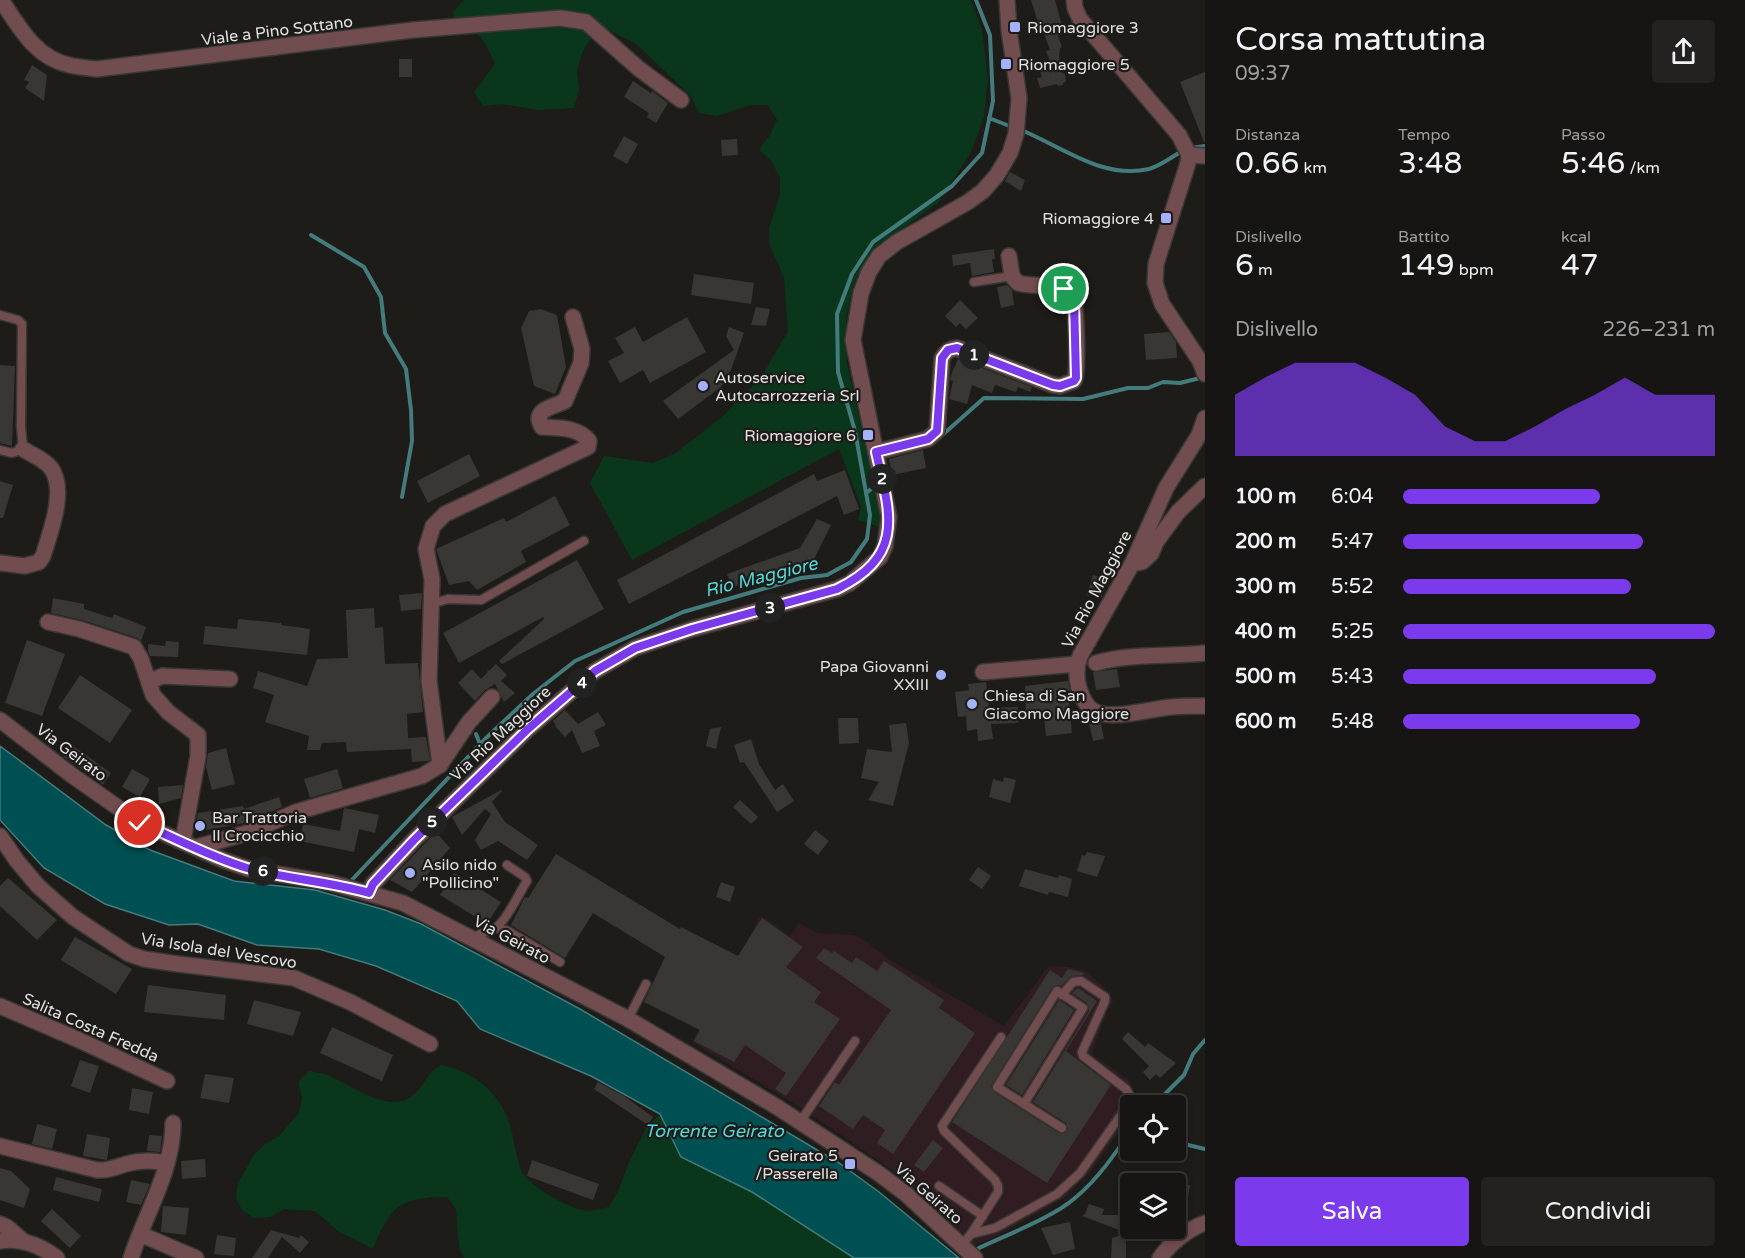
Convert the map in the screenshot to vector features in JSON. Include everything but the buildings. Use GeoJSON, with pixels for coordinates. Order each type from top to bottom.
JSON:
{"type":"FeatureCollection","features":[{"type":"Feature","properties":{"kind":"street","name":"Viale a Pino Sottano"},"geometry":{"type":"LineString","coordinates":[[2,0],[33,46],[67,65],[97,69],[413,30],[560,18],[586,22],[638,68],[681,100]]}},
{"type":"Feature","properties":{"kind":"street","name":"Via Rio Maggiore"},"geometry":{"type":"LineString","coordinates":[[365,892],[414,840],[528,729],[595,671],[635,648],[692,629],[837,589],[850,583],[880,556],[885,546],[889,517],[853,340],[861,293],[868,272],[879,256],[897,242],[968,202],[983,191],[1010,153],[1016,134],[1019,98],[1006,0]]}},
{"type":"Feature","properties":{"kind":"street"},"geometry":{"type":"LineString","coordinates":[[1074,0],[1080,19],[1179,135],[1189,155],[1156,264],[1155,283],[1162,304],[1200,361],[1205,374]]}},
{"type":"Feature","properties":{"kind":"street"},"geometry":{"type":"LineString","coordinates":[[1189,155],[1205,156]]}},
{"type":"Feature","properties":{"kind":"street"},"geometry":{"type":"LineString","coordinates":[[876,452],[928,439],[937,431],[942,358],[952,348],[1053,385],[1060,386],[1074,381],[1076,356],[1072,295],[1056,287],[1020,284],[1012,276],[1010,256]]}},
{"type":"Feature","properties":{"kind":"street"},"geometry":{"type":"LineString","coordinates":[[440,765],[429,681],[432,579],[426,549],[433,526],[445,514],[588,447],[589,441],[583,434],[562,428],[542,427],[539,422],[539,416],[544,409],[565,401],[580,363],[582,350],[573,317]]}},
{"type":"Feature","properties":{"kind":"street","name":"Via Rio Maggiore"},"geometry":{"type":"LineString","coordinates":[[1205,418],[1199,435],[1166,488],[1132,564],[1077,664],[1081,694],[1088,705],[1098,712],[1117,714],[1174,706],[1205,706]]}},
{"type":"Feature","properties":{"kind":"street"},"geometry":{"type":"LineString","coordinates":[[0,563],[32,566],[39,562],[43,556],[57,501],[57,483],[52,470],[43,460],[23,449]]}},
{"type":"Feature","properties":{"kind":"street"},"geometry":{"type":"LineString","coordinates":[[1132,564],[1146,559],[1178,512],[1205,486]]}},
{"type":"Feature","properties":{"kind":"street"},"geometry":{"type":"LineString","coordinates":[[48,622],[134,647],[141,659],[153,695],[168,712],[198,735],[190,844],[247,833],[296,812],[422,776],[440,765],[469,722],[492,698]]}},
{"type":"Feature","properties":{"kind":"street"},"geometry":{"type":"LineString","coordinates":[[1095,663],[1142,656],[1205,653]]}},
{"type":"Feature","properties":{"kind":"street"},"geometry":{"type":"LineString","coordinates":[[984,672],[1077,664]]}},
{"type":"Feature","properties":{"kind":"street"},"geometry":{"type":"LineString","coordinates":[[149,682],[162,676],[230,679]]}},
{"type":"Feature","properties":{"kind":"street","name":"Via Geirato"},"geometry":{"type":"LineString","coordinates":[[0,720],[73,776],[140,823],[223,860],[249,868],[330,883],[403,903],[628,1019],[800,1122],[878,1173],[966,1240],[975,1258]]}},
{"type":"Feature","properties":{"kind":"street","name":"Via Isola del Vescovo"},"geometry":{"type":"LineString","coordinates":[[0,836],[38,886],[73,917],[129,954],[144,959],[178,964],[294,978],[350,1002],[430,1044]]}},
{"type":"Feature","properties":{"kind":"street","name":"Salita Costa Fredda"},"geometry":{"type":"LineString","coordinates":[[0,1006],[167,1081]]}},
{"type":"Feature","properties":{"kind":"street"},"geometry":{"type":"LineString","coordinates":[[131,1258],[159,1187],[171,1147],[173,1123]]}},
{"type":"Feature","properties":{"kind":"street"},"geometry":{"type":"LineString","coordinates":[[0,1146],[97,1170],[107,1170],[128,1163],[151,1160],[166,1163]]}},
{"type":"Feature","properties":{"kind":"street"},"geometry":{"type":"LineString","coordinates":[[1160,1258],[1180,1239],[1205,1223]]}},
{"type":"Feature","properties":{"kind":"street"},"geometry":{"type":"LineString","coordinates":[[0,1224],[23,1241]]}},
{"type":"Feature","properties":{"kind":"street"},"geometry":{"type":"LineString","coordinates":[[140,1234],[196,1258]]}},
{"type":"Feature","properties":{"kind":"street"},"geometry":{"type":"LineString","coordinates":[[0,1241],[33,1243],[57,1258]]}},
{"type":"Feature","properties":{"kind":"lane"},"geometry":{"type":"LineString","coordinates":[[974,282],[1012,276]]}},
{"type":"Feature","properties":{"kind":"lane"},"geometry":{"type":"LineString","coordinates":[[0,315],[18,320],[22,324],[21,426],[23,449],[12,453],[0,450]]}},
{"type":"Feature","properties":{"kind":"lane"},"geometry":{"type":"LineString","coordinates":[[431,604],[448,599],[481,600],[584,542]]}},
{"type":"Feature","properties":{"kind":"lane"},"geometry":{"type":"LineString","coordinates":[[473,939],[476,935],[496,928],[500,924],[527,881],[525,877],[507,865]]}},
{"type":"Feature","properties":{"kind":"lane"},"geometry":{"type":"LineString","coordinates":[[496,928],[508,931],[560,962]]}},
{"type":"Feature","properties":{"kind":"lane"},"geometry":{"type":"LineString","coordinates":[[966,1240],[995,1228],[1057,1194],[1080,1173],[1128,1105],[1130,1096],[1125,1089],[1083,1056],[1082,1052],[1105,997],[1081,981],[1073,982],[1062,995]]}},
{"type":"Feature","properties":{"kind":"lane"},"geometry":{"type":"LineString","coordinates":[[628,1019],[646,984]]}},
{"type":"Feature","properties":{"kind":"lane"},"geometry":{"type":"LineString","coordinates":[[1024,1104],[1083,1008],[1057,991],[997,1087],[1062,1128]]}},
{"type":"Feature","properties":{"kind":"lane"},"geometry":{"type":"LineString","coordinates":[[966,1240],[998,1192],[998,1186],[995,1180],[944,1131],[942,1126],[1001,1037]]}},
{"type":"Feature","properties":{"kind":"lane"},"geometry":{"type":"LineString","coordinates":[[800,1122],[855,1041]]}},
{"type":"Feature","properties":{"kind":"lane"},"geometry":{"type":"LineString","coordinates":[[939,1186],[983,1216]]}},
{"type":"Feature","properties":{"kind":"shaded area"},"geometry":{"type":"Polygon","coordinates":[[[761,915],[790,936],[799,923],[818,933],[854,935],[866,941],[890,960],[1004,1026],[1049,966],[1085,971],[1109,991],[1113,1002],[1106,1014],[1092,1054],[1129,1080],[1135,1095],[1120,1095],[1120,1130],[1091,1171],[1064,1198],[993,1238],[974,1245],[923,1203],[898,1174],[798,1106],[692,1042],[761,915]]]}},
{"type":"Feature","properties":{"kind":"green space"},"geometry":{"type":"Polygon","coordinates":[[[464,0],[971,0],[982,30],[988,78],[984,117],[971,152],[939,202],[875,249],[856,277],[846,318],[847,364],[879,507],[880,527],[858,520],[861,506],[839,449],[632,560],[590,483],[604,456],[653,463],[674,454],[721,418],[762,376],[788,331],[784,278],[770,246],[769,228],[780,195],[780,178],[772,162],[759,149],[770,135],[777,120],[768,105],[750,105],[717,116],[699,113],[691,96],[635,43],[608,30],[591,38],[582,53],[577,72],[579,90],[574,108],[538,110],[502,104],[483,106],[474,92],[495,64],[480,37],[454,19],[453,12],[464,0]]]}},
{"type":"Feature","properties":{"kind":"green space"},"geometry":{"type":"Polygon","coordinates":[[[441,1065],[475,1078],[500,1103],[510,1125],[521,1170],[533,1184],[562,1203],[590,1211],[609,1207],[646,1128],[660,1114],[681,1157],[752,1192],[854,1258],[464,1258],[459,1247],[456,1209],[447,1197],[418,1199],[398,1207],[385,1223],[373,1249],[338,1231],[315,1211],[284,1209],[270,1217],[254,1218],[242,1210],[236,1198],[238,1183],[254,1155],[265,1144],[279,1136],[299,1113],[302,1098],[298,1082],[309,1071],[327,1075],[370,1096],[393,1102],[404,1101],[413,1095],[431,1072],[441,1065]]]}},
{"type":"Feature","properties":{"kind":"water","name":"Torrente Geirato"},"geometry":{"type":"Polygon","coordinates":[[[0,746],[106,825],[150,850],[234,881],[315,890],[385,910],[421,924],[580,1009],[839,1163],[879,1192],[959,1258],[854,1258],[752,1192],[681,1157],[660,1114],[591,1076],[480,1029],[457,1001],[376,966],[319,949],[257,945],[198,924],[169,925],[105,904],[44,868],[0,820],[0,746]]]}},
{"type":"Feature","properties":{"kind":"waterway","name":"Rio Maggiore"},"geometry":{"type":"LineString","coordinates":[[348,884],[485,739],[533,694],[575,661],[683,612],[801,578],[827,575],[851,562],[867,539],[870,515],[855,431],[838,372],[837,314],[852,274],[873,242],[952,186],[982,153],[993,101],[990,35],[976,0]]}},
{"type":"Feature","properties":{"kind":"waterway"},"geometry":{"type":"LineString","coordinates":[[989,118],[1012,127]]}},
{"type":"Feature","properties":{"kind":"waterway"},"geometry":{"type":"LineString","coordinates":[[1019,129],[1082,160],[1115,170],[1149,169],[1162,164],[1182,151]]}},
{"type":"Feature","properties":{"kind":"waterway"},"geometry":{"type":"LineString","coordinates":[[1191,148],[1205,146]]}},
{"type":"Feature","properties":{"kind":"waterway"},"geometry":{"type":"LineString","coordinates":[[311,235],[364,267],[381,297],[385,333],[406,369],[411,410],[412,441],[402,497]]}},
{"type":"Feature","properties":{"kind":"waterway"},"geometry":{"type":"LineString","coordinates":[[939,438],[984,398],[1083,399],[1128,388],[1148,388],[1163,382],[1180,383],[1200,378]]}},
{"type":"Feature","properties":{"kind":"waterway"},"geometry":{"type":"LineString","coordinates":[[866,493],[878,484]]}},
{"type":"Feature","properties":{"kind":"waterway"},"geometry":{"type":"LineString","coordinates":[[476,734],[480,744]]}},
{"type":"Feature","properties":{"kind":"waterway"},"geometry":{"type":"LineString","coordinates":[[1164,1095],[1184,1075],[1193,1054],[1205,1040]]}},
{"type":"Feature","properties":{"kind":"waterway"},"geometry":{"type":"LineString","coordinates":[[1186,1144],[1205,1149]]}},
{"type":"Feature","properties":{"kind":"waterway"},"geometry":{"type":"LineString","coordinates":[[977,1249],[1042,1219],[1075,1198],[1099,1174],[1120,1146]]}},
{"type":"Feature","properties":{"kind":"place","name":"Riomaggiore 3"},"geometry":{"type":"Point","coordinates":[1015,27]}},
{"type":"Feature","properties":{"kind":"place","name":"Riomaggiore 5"},"geometry":{"type":"Point","coordinates":[1006,64]}},
{"type":"Feature","properties":{"kind":"place","name":"Riomaggiore 4"},"geometry":{"type":"Point","coordinates":[1166,218]}},
{"type":"Feature","properties":{"kind":"place","name":"Autoservice Autocarrozzeria Srl"},"geometry":{"type":"Point","coordinates":[703,386]}},
{"type":"Feature","properties":{"kind":"place","name":"Riomaggiore 6"},"geometry":{"type":"Point","coordinates":[868,435]}},
{"type":"Feature","properties":{"kind":"place","name":"Papa Giovanni XXIII"},"geometry":{"type":"Point","coordinates":[941,675]}},
{"type":"Feature","properties":{"kind":"place","name":"Chiesa di San Giacomo Maggiore"},"geometry":{"type":"Point","coordinates":[972,704]}},
{"type":"Feature","properties":{"kind":"place","name":"Bar Trattoria Il Crocicchio"},"geometry":{"type":"Point","coordinates":[200,826]}},
{"type":"Feature","properties":{"kind":"place","name":"Asilo nido \"Pollicino\""},"geometry":{"type":"Point","coordinates":[410,873]}},
{"type":"Feature","properties":{"kind":"place","name":"Geirato 5 /Passerella"},"geometry":{"type":"Point","coordinates":[850,1164]}},
{"type":"Feature","properties":{"kind":"route"},"geometry":{"type":"LineString","coordinates":[[140,823],[223,860],[249,868],[330,883],[369,893],[373,884],[414,840],[528,729],[595,671],[635,648],[692,629],[837,589],[850,583],[870,567],[885,546],[889,517],[876,452],[931,438],[937,431],[944,354],[952,348],[957,348],[1053,385],[1071,384],[1076,378],[1074,299],[1064,289]]}}]}
